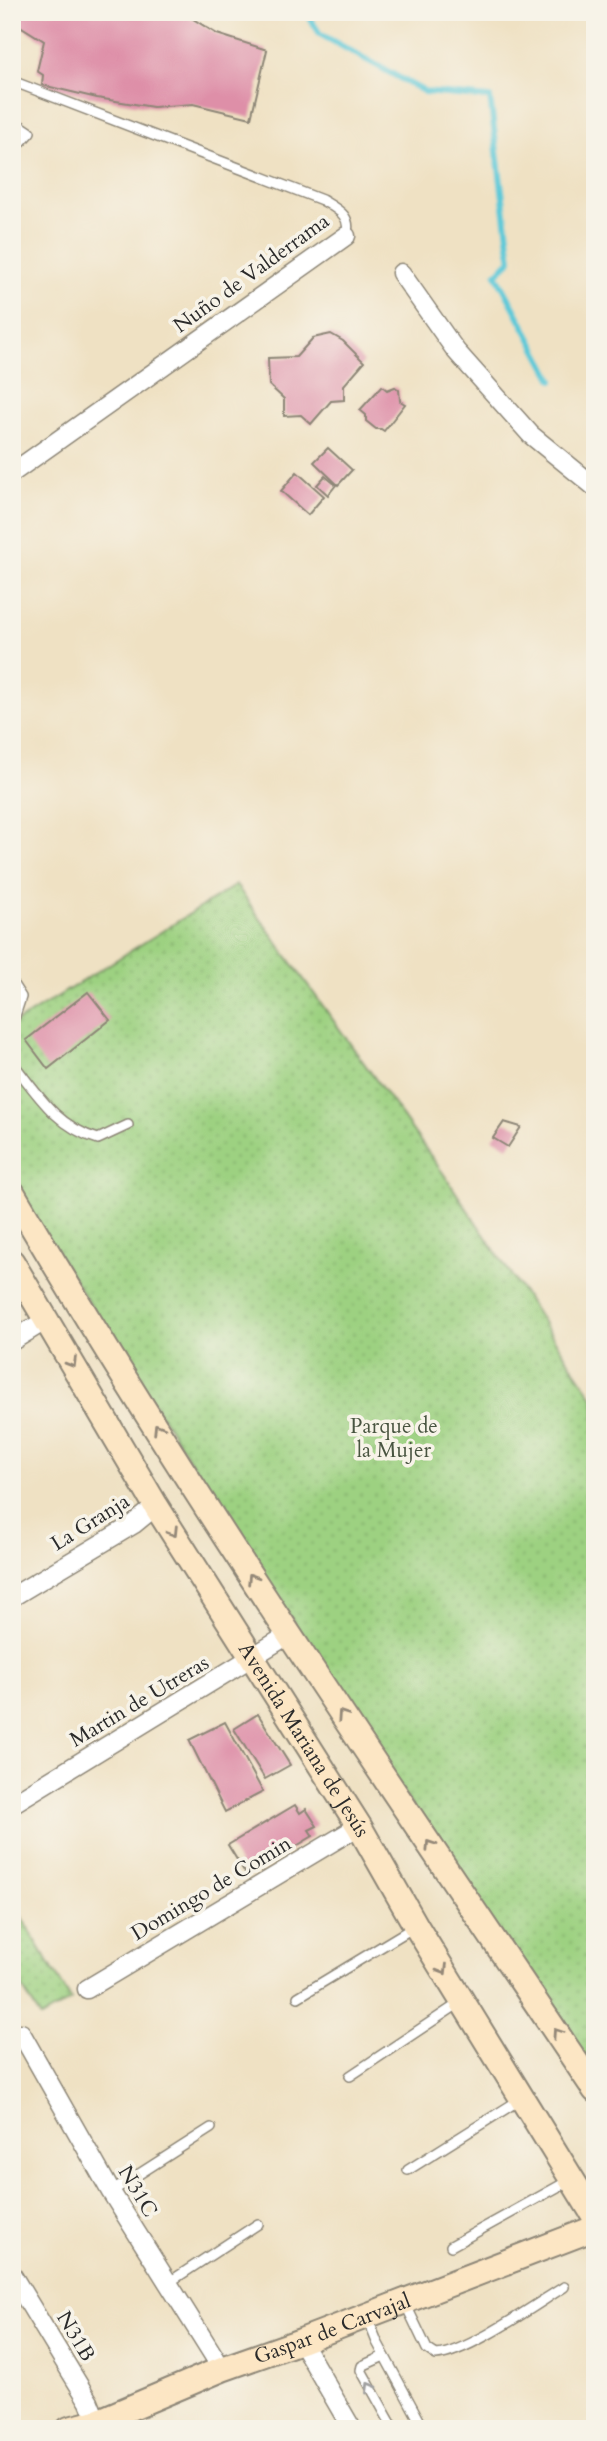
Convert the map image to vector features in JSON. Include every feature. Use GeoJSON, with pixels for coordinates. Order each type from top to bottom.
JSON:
{"type":"FeatureCollection","features":[{"type":"Feature","properties":{"kind":"main road","name":"Avenida Mariana de Jesús"},"geometry":{"type":"LineString","coordinates":[[12,1192],[19,1217],[67,1286],[288,1635],[595,2090]]}},
{"type":"Feature","properties":{"kind":"main road","name":"Avenida Mariana de Jesús"},"geometry":{"type":"LineString","coordinates":[[12,1262],[156,1506],[359,1826],[416,1926],[595,2217]]}},
{"type":"Feature","properties":{"kind":"main road"},"geometry":{"type":"LineString","coordinates":[[42,1312],[67,1286]]}},
{"type":"Feature","properties":{"kind":"main road","name":"Gaspar de Carvajal"},"geometry":{"type":"LineString","coordinates":[[68,2429],[97,2422],[222,2369],[595,2228]]}},
{"type":"Feature","properties":{"kind":"street","name":"Nuño de Valderrama"},"geometry":{"type":"LineString","coordinates":[[12,472],[346,236]]}},
{"type":"Feature","properties":{"kind":"street"},"geometry":{"type":"LineString","coordinates":[[401,273],[456,351],[531,435],[595,487]]}},
{"type":"Feature","properties":{"kind":"street"},"geometry":{"type":"LineString","coordinates":[[12,1341],[42,1312]]}},
{"type":"Feature","properties":{"kind":"street","name":"La Granja"},"geometry":{"type":"LineString","coordinates":[[12,1597],[134,1524],[156,1506]]}},
{"type":"Feature","properties":{"kind":"street","name":"Martin de Utreras"},"geometry":{"type":"LineString","coordinates":[[12,1804],[288,1635]]}},
{"type":"Feature","properties":{"kind":"street","name":"Domingo de Comin"},"geometry":{"type":"LineString","coordinates":[[87,1989],[359,1826]]}},
{"type":"Feature","properties":{"kind":"street","name":"N31C"},"geometry":{"type":"LineString","coordinates":[[17,2036],[222,2369]]}},
{"type":"Feature","properties":{"kind":"street","name":"N31B"},"geometry":{"type":"LineString","coordinates":[[12,2275],[89,2402],[97,2422]]}},
{"type":"Feature","properties":{"kind":"street"},"geometry":{"type":"LineString","coordinates":[[301,2341],[352,2429]]}},
{"type":"Feature","properties":{"kind":"lane","name":"Nuño de Valderrama"},"geometry":{"type":"LineString","coordinates":[[12,81],[322,200],[341,211],[346,218],[346,236]]}},
{"type":"Feature","properties":{"kind":"lane"},"geometry":{"type":"LineString","coordinates":[[12,120],[30,132],[12,152]]}},
{"type":"Feature","properties":{"kind":"lane"},"geometry":{"type":"LineString","coordinates":[[12,983],[21,997],[12,1025]]}},
{"type":"Feature","properties":{"kind":"lane"},"geometry":{"type":"LineString","coordinates":[[12,1062],[48,1107],[79,1133],[98,1139],[128,1125]]}},
{"type":"Feature","properties":{"kind":"lane"},"geometry":{"type":"LineString","coordinates":[[298,1997],[416,1926]]}},
{"type":"Feature","properties":{"kind":"lane"},"geometry":{"type":"LineString","coordinates":[[350,2076],[462,2001]]}},
{"type":"Feature","properties":{"kind":"lane"},"geometry":{"type":"LineString","coordinates":[[408,2171],[523,2099]]}},
{"type":"Feature","properties":{"kind":"lane"},"geometry":{"type":"LineString","coordinates":[[111,2192],[211,2128]]}},
{"type":"Feature","properties":{"kind":"lane"},"geometry":{"type":"LineString","coordinates":[[451,2246],[572,2179]]}},
{"type":"Feature","properties":{"kind":"lane"},"geometry":{"type":"LineString","coordinates":[[168,2283],[258,2224]]}},
{"type":"Feature","properties":{"kind":"lane"},"geometry":{"type":"LineString","coordinates":[[404,2301],[427,2348],[436,2355],[447,2354],[465,2346],[564,2287]]}},
{"type":"Feature","properties":{"kind":"lane"},"geometry":{"type":"LineString","coordinates":[[366,2316],[384,2356],[424,2429]]}},
{"type":"Feature","properties":{"kind":"lane"},"geometry":{"type":"LineString","coordinates":[[384,2356],[362,2365],[361,2370],[394,2429]]}},
{"type":"Feature","properties":{"kind":"green space","name":"Parque de la Mujer"},"geometry":{"type":"Polygon","coordinates":[[[236,885],[443,1173],[595,1400],[595,2051],[576,2062],[12,1183],[12,1025],[236,885]]]}},
{"type":"Feature","properties":{"kind":"green space"},"geometry":{"type":"Polygon","coordinates":[[[12,1901],[71,2000],[41,2018],[12,1971],[12,1901]]]}},
{"type":"Feature","properties":{"kind":"building"},"geometry":{"type":"Polygon","coordinates":[[[20,12],[182,12],[217,34],[267,50],[251,118],[193,104],[153,107],[42,85],[43,75],[37,71],[44,41],[17,24],[20,12]]]}},
{"type":"Feature","properties":{"kind":"building"},"geometry":{"type":"Polygon","coordinates":[[[331,334],[343,341],[364,362],[344,385],[344,400],[331,401],[311,424],[301,415],[284,416],[284,399],[269,385],[268,358],[296,357],[313,338],[331,334]]]}},
{"type":"Feature","properties":{"kind":"building"},"geometry":{"type":"Polygon","coordinates":[[[382,386],[387,390],[395,387],[399,390],[400,401],[405,404],[384,431],[376,429],[366,421],[366,415],[360,410],[382,386]]]}},
{"type":"Feature","properties":{"kind":"building"},"geometry":{"type":"Polygon","coordinates":[[[328,448],[352,470],[338,485],[314,462],[328,448]]]}},
{"type":"Feature","properties":{"kind":"building"},"geometry":{"type":"Polygon","coordinates":[[[297,472],[324,496],[308,515],[281,491],[297,472]]]}},
{"type":"Feature","properties":{"kind":"building"},"geometry":{"type":"Polygon","coordinates":[[[325,476],[336,485],[328,495],[317,485],[325,476]]]}},
{"type":"Feature","properties":{"kind":"building"},"geometry":{"type":"Polygon","coordinates":[[[88,992],[110,1020],[48,1069],[26,1040],[88,992]]]}},
{"type":"Feature","properties":{"kind":"building"},"geometry":{"type":"Polygon","coordinates":[[[504,1122],[521,1127],[508,1147],[493,1138],[504,1122]]]}},
{"type":"Feature","properties":{"kind":"building"},"geometry":{"type":"Polygon","coordinates":[[[258,1714],[290,1765],[265,1779],[234,1729],[258,1714]]]}},
{"type":"Feature","properties":{"kind":"building"},"geometry":{"type":"Polygon","coordinates":[[[225,1722],[263,1792],[225,1812],[189,1740],[225,1722]]]}},
{"type":"Feature","properties":{"kind":"building"},"geometry":{"type":"Polygon","coordinates":[[[295,1805],[300,1813],[306,1809],[317,1826],[309,1830],[313,1836],[247,1876],[228,1845],[295,1805]]]}},
{"type":"Feature","properties":{"kind":"waterway"},"geometry":{"type":"LineString","coordinates":[[306,12],[320,34],[425,92],[490,98],[511,260],[496,274],[553,380]]}}]}
